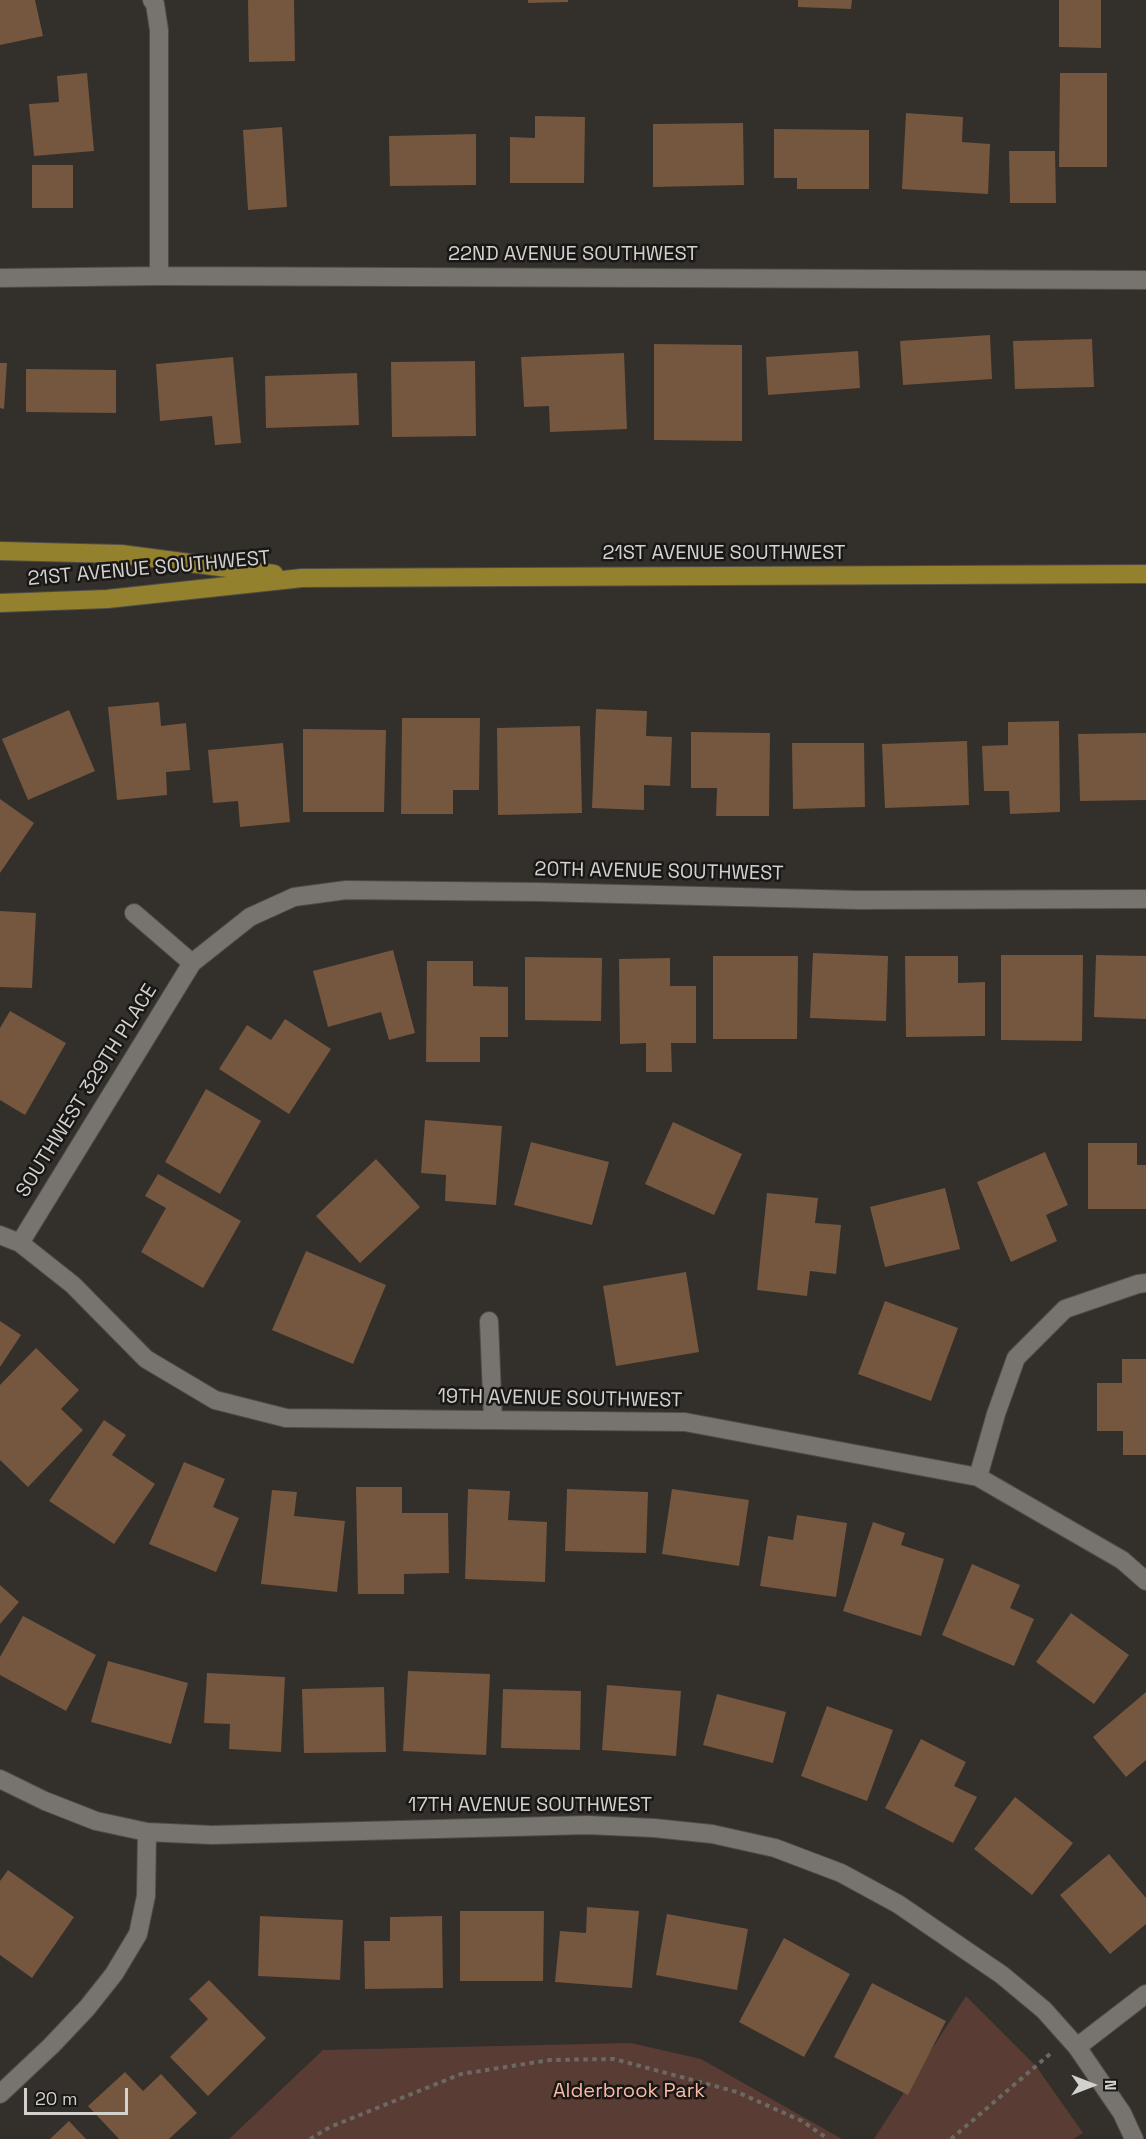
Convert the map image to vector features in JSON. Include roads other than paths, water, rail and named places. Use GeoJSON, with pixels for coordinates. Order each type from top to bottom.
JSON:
{"type":"FeatureCollection","features":[{"type":"Feature","properties":{"kind":"main road","name":"21ST AVENUE SOUTHWEST"},"geometry":{"type":"LineString","coordinates":[[0,551],[121,554],[302,578]]}},
{"type":"Feature","properties":{"kind":"main road","name":"21ST AVENUE SOUTHWEST"},"geometry":{"type":"LineString","coordinates":[[0,603],[107,600],[302,578],[1146,574]]}},
{"type":"Feature","properties":{"kind":"street"},"geometry":{"type":"LineString","coordinates":[[152,0],[155,4],[159,30],[159,276]]}},
{"type":"Feature","properties":{"kind":"street","name":"22ND AVENUE SOUTHWEST"},"geometry":{"type":"LineString","coordinates":[[0,278],[159,276],[1146,280]]}},
{"type":"Feature","properties":{"kind":"street","name":"20TH AVENUE SOUTHWEST"},"geometry":{"type":"LineString","coordinates":[[192,963],[250,916],[294,897],[346,890],[859,900],[1146,899]]}},
{"type":"Feature","properties":{"kind":"street"},"geometry":{"type":"LineString","coordinates":[[134,913],[192,963]]}},
{"type":"Feature","properties":{"kind":"street","name":"SOUTHWEST 329TH PLACE"},"geometry":{"type":"LineString","coordinates":[[20,1243],[192,963]]}},
{"type":"Feature","properties":{"kind":"street","name":"19TH AVENUE SOUTHWEST"},"geometry":{"type":"LineString","coordinates":[[0,1235],[20,1243],[73,1286],[146,1359],[215,1400],[286,1418],[685,1422],[978,1477],[1122,1560],[1146,1581]]}},
{"type":"Feature","properties":{"kind":"street"},"geometry":{"type":"LineString","coordinates":[[978,1477],[996,1414],[1016,1358],[1065,1309],[1146,1283]]}},
{"type":"Feature","properties":{"kind":"street"},"geometry":{"type":"LineString","coordinates":[[489,1321],[492,1420]]}},
{"type":"Feature","properties":{"kind":"street","name":"17TH AVENUE SOUTHWEST"},"geometry":{"type":"LineString","coordinates":[[0,1779],[45,1801],[96,1821],[147,1832],[212,1835],[587,1825],[654,1828],[712,1834],[775,1848],[841,1873],[898,1904],[1002,1975],[1044,2010],[1073,2042],[1122,2113],[1134,2139]]}},
{"type":"Feature","properties":{"kind":"street"},"geometry":{"type":"LineString","coordinates":[[0,2094],[87,2008],[114,1974],[138,1934],[146,1896],[147,1832]]}},
{"type":"Feature","properties":{"kind":"street"},"geometry":{"type":"LineString","coordinates":[[1073,2042],[1146,1994]]}},
{"type":"Feature","properties":{"kind":"park label","name":"Alderbrook Park"},"geometry":{"type":"Point","coordinates":[629,2092]}}]}
